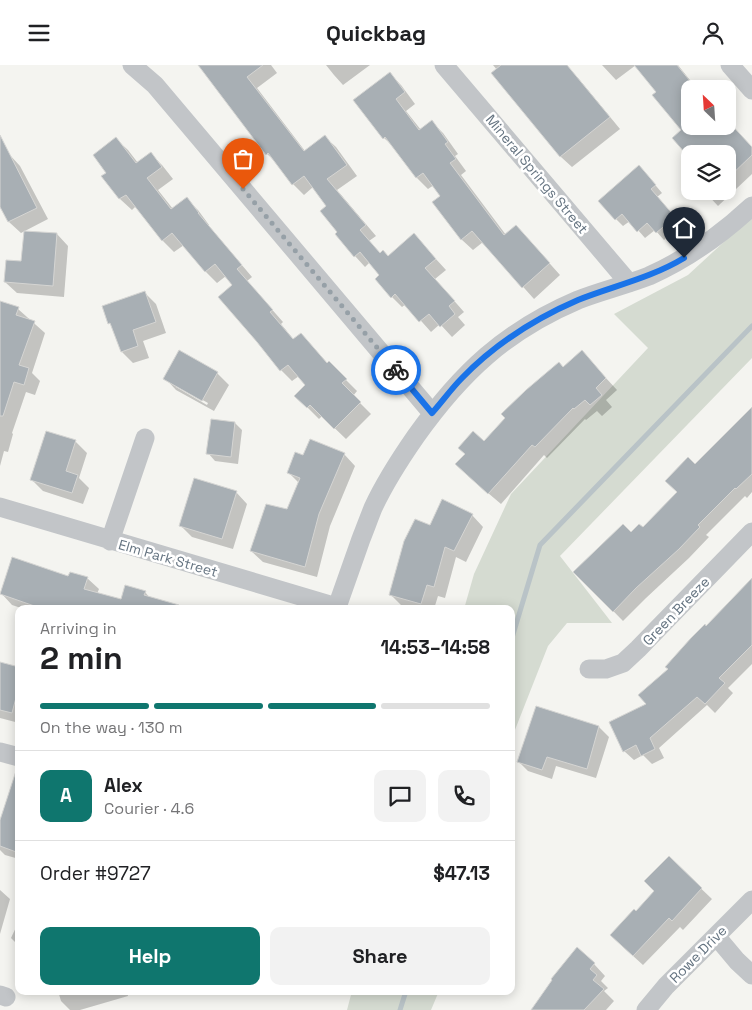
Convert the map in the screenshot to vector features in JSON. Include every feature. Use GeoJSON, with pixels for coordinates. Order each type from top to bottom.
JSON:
{"type":"FeatureCollection","features":[{"type":"Feature","properties":{"kind":"street"},"geometry":{"type":"LineString","coordinates":[[132,65],[155,85],[432,413],[467,373],[512,335],[544,316],[579,300],[648,276],[672,265],[716,236],[752,206]]}},
{"type":"Feature","properties":{"kind":"street","name":"Mineral Springs Street"},"geometry":{"type":"LineString","coordinates":[[444,65],[629,283]]}},
{"type":"Feature","properties":{"kind":"street"},"geometry":{"type":"LineString","coordinates":[[730,65],[752,90]]}},
{"type":"Feature","properties":{"kind":"street","name":"Elm Park Street"},"geometry":{"type":"LineString","coordinates":[[338,605],[373,508],[398,463],[432,413]]}},
{"type":"Feature","properties":{"kind":"street"},"geometry":{"type":"LineString","coordinates":[[110,541],[145,438]]}},
{"type":"Feature","properties":{"kind":"street","name":"Elm Park Street"},"geometry":{"type":"LineString","coordinates":[[0,507],[330,605]]}},
{"type":"Feature","properties":{"kind":"street","name":"Green Breeze"},"geometry":{"type":"LineString","coordinates":[[589,669],[606,669],[623,663],[752,533]]}},
{"type":"Feature","properties":{"kind":"street"},"geometry":{"type":"LineString","coordinates":[[0,752],[15,756]]}},
{"type":"Feature","properties":{"kind":"street","name":"Rowe Drive"},"geometry":{"type":"LineString","coordinates":[[646,1010],[666,986],[752,900]]}},
{"type":"Feature","properties":{"kind":"street"},"geometry":{"type":"LineString","coordinates":[[716,936],[737,961],[752,975]]}},
{"type":"Feature","properties":{"kind":"shaded area"},"geometry":{"type":"Polygon","coordinates":[[[752,216],[752,358],[560,556],[612,623],[567,623],[548,646],[515,730],[515,605],[465,605],[474,574],[511,494],[648,348],[614,314],[688,275],[752,216]]]}},
{"type":"Feature","properties":{"kind":"shaded area"},"geometry":{"type":"Polygon","coordinates":[[[351,995],[437,995],[431,1010],[347,1010],[351,995]]]}},
{"type":"Feature","properties":{"kind":"building"},"geometry":{"type":"Polygon","coordinates":[[[198,65],[263,65],[247,77],[304,151],[325,135],[347,165],[327,179],[366,225],[360,230],[380,253],[383,250],[388,256],[414,233],[436,259],[425,268],[455,301],[449,306],[455,314],[440,327],[429,314],[419,322],[395,294],[391,298],[375,279],[379,275],[360,252],[354,257],[335,234],[337,232],[320,211],[326,206],[304,176],[292,185],[268,153],[266,155],[198,65]]]}},
{"type":"Feature","properties":{"kind":"building"},"geometry":{"type":"Polygon","coordinates":[[[501,65],[567,65],[610,117],[560,157],[491,73],[501,65]]]}},
{"type":"Feature","properties":{"kind":"building"},"geometry":{"type":"Polygon","coordinates":[[[634,65],[677,65],[689,80],[681,80],[681,130],[652,95],[656,92],[634,65]]]}},
{"type":"Feature","properties":{"kind":"building"},"geometry":{"type":"Polygon","coordinates":[[[390,72],[405,92],[396,99],[419,130],[432,120],[448,142],[445,144],[456,159],[450,163],[504,235],[516,225],[550,263],[522,288],[472,231],[461,240],[432,202],[440,196],[423,173],[416,178],[385,137],[383,139],[353,100],[390,72]]]}},
{"type":"Feature","properties":{"kind":"building"},"geometry":{"type":"Polygon","coordinates":[[[681,130],[681,135],[736,135],[736,130],[752,147],[752,155],[736,170],[736,145],[681,145],[681,148],[672,138],[681,130]]]}},
{"type":"Feature","properties":{"kind":"building"},"geometry":{"type":"Polygon","coordinates":[[[0,135],[37,208],[8,222],[0,207],[0,135]]]}},
{"type":"Feature","properties":{"kind":"building"},"geometry":{"type":"Polygon","coordinates":[[[116,137],[136,163],[151,152],[162,167],[147,178],[171,209],[187,197],[198,213],[242,265],[237,269],[273,310],[270,312],[293,339],[301,333],[327,363],[329,361],[347,379],[342,383],[361,402],[334,429],[310,405],[307,408],[294,396],[305,385],[288,365],[280,371],[218,297],[232,285],[215,264],[205,272],[172,233],[162,241],[126,195],[119,199],[101,176],[106,173],[93,155],[116,137]]]}},
{"type":"Feature","properties":{"kind":"building"},"geometry":{"type":"Polygon","coordinates":[[[639,165],[656,185],[651,189],[675,217],[656,233],[647,223],[637,232],[622,214],[615,220],[598,201],[639,165]]]}},
{"type":"Feature","properties":{"kind":"building"},"geometry":{"type":"Polygon","coordinates":[[[24,231],[57,233],[53,286],[4,282],[6,260],[21,261],[24,231]]]}},
{"type":"Feature","properties":{"kind":"building"},"geometry":{"type":"Polygon","coordinates":[[[145,291],[156,322],[133,330],[138,346],[121,352],[102,306],[145,291]]]}},
{"type":"Feature","properties":{"kind":"building"},"geometry":{"type":"Polygon","coordinates":[[[0,301],[19,307],[16,315],[35,321],[19,365],[29,368],[24,385],[14,382],[3,416],[0,416],[0,301]]]}},
{"type":"Feature","properties":{"kind":"building"},"geometry":{"type":"Polygon","coordinates":[[[179,350],[218,372],[202,401],[163,379],[179,350]]]}},
{"type":"Feature","properties":{"kind":"building"},"geometry":{"type":"Polygon","coordinates":[[[582,350],[606,378],[596,388],[602,395],[590,405],[585,400],[573,408],[535,447],[532,445],[488,494],[455,464],[465,454],[458,448],[473,431],[484,441],[505,418],[501,414],[526,390],[559,362],[563,367],[582,350]]]}},
{"type":"Feature","properties":{"kind":"building"},"geometry":{"type":"Polygon","coordinates":[[[752,407],[752,474],[735,488],[698,525],[700,527],[679,549],[613,612],[573,572],[623,524],[631,532],[639,524],[643,527],[677,492],[665,481],[688,457],[695,464],[752,407]]]}},
{"type":"Feature","properties":{"kind":"building"},"geometry":{"type":"Polygon","coordinates":[[[211,419],[235,422],[231,457],[206,454],[211,419]]]}},
{"type":"Feature","properties":{"kind":"building"},"geometry":{"type":"Polygon","coordinates":[[[46,431],[76,440],[66,471],[78,475],[72,493],[30,480],[46,431]]]}},
{"type":"Feature","properties":{"kind":"building"},"geometry":{"type":"Polygon","coordinates":[[[310,439],[345,453],[319,514],[305,567],[250,551],[266,504],[287,509],[300,478],[287,473],[295,452],[303,455],[310,439]]]}},
{"type":"Feature","properties":{"kind":"building"},"geometry":{"type":"Polygon","coordinates":[[[194,478],[237,491],[222,539],[179,526],[194,478]]]}},
{"type":"Feature","properties":{"kind":"building"},"geometry":{"type":"Polygon","coordinates":[[[442,499],[473,514],[454,551],[445,547],[434,587],[427,585],[421,604],[389,595],[404,541],[415,519],[430,525],[442,499]]]}},
{"type":"Feature","properties":{"kind":"building"},"geometry":{"type":"Polygon","coordinates":[[[12,557],[68,576],[70,572],[88,577],[84,589],[121,599],[125,585],[146,591],[144,595],[179,605],[32,605],[0,594],[12,557]]]}},
{"type":"Feature","properties":{"kind":"building"},"geometry":{"type":"Polygon","coordinates":[[[752,578],[752,645],[719,678],[725,683],[705,704],[697,697],[650,738],[655,749],[641,756],[636,745],[623,752],[609,722],[646,704],[638,695],[668,669],[665,667],[691,638],[705,624],[706,626],[752,578]]]}},
{"type":"Feature","properties":{"kind":"building"},"geometry":{"type":"Polygon","coordinates":[[[0,662],[15,666],[15,701],[12,713],[0,710],[0,662]]]}},
{"type":"Feature","properties":{"kind":"building"},"geometry":{"type":"Polygon","coordinates":[[[536,706],[599,726],[587,769],[547,757],[542,770],[517,762],[536,706]]]}},
{"type":"Feature","properties":{"kind":"building"},"geometry":{"type":"Polygon","coordinates":[[[15,774],[15,852],[0,846],[0,820],[15,774]]]}},
{"type":"Feature","properties":{"kind":"building"},"geometry":{"type":"Polygon","coordinates":[[[669,856],[702,888],[672,921],[669,918],[633,956],[610,935],[654,891],[644,881],[669,856]]]}},
{"type":"Feature","properties":{"kind":"building"},"geometry":{"type":"Polygon","coordinates":[[[577,947],[595,963],[590,969],[597,975],[593,980],[604,989],[584,1010],[531,1010],[551,979],[577,947]]]}},
{"type":"Feature","properties":{"kind":"waterway"},"geometry":{"type":"LineString","coordinates":[[515,628],[540,545],[752,326]]}},
{"type":"Feature","properties":{"kind":"waterway"},"geometry":{"type":"LineString","coordinates":[[400,1010],[405,995]]}},
{"type":"Feature","properties":{"kind":"way so far"},"geometry":{"type":"LineString","coordinates":[[243,189],[396,370]]}},
{"type":"Feature","properties":{"kind":"route"},"geometry":{"type":"LineString","coordinates":[[396,370],[432,413],[461,379],[485,356],[512,335],[544,316],[579,300],[648,276],[684,258]]}}]}
